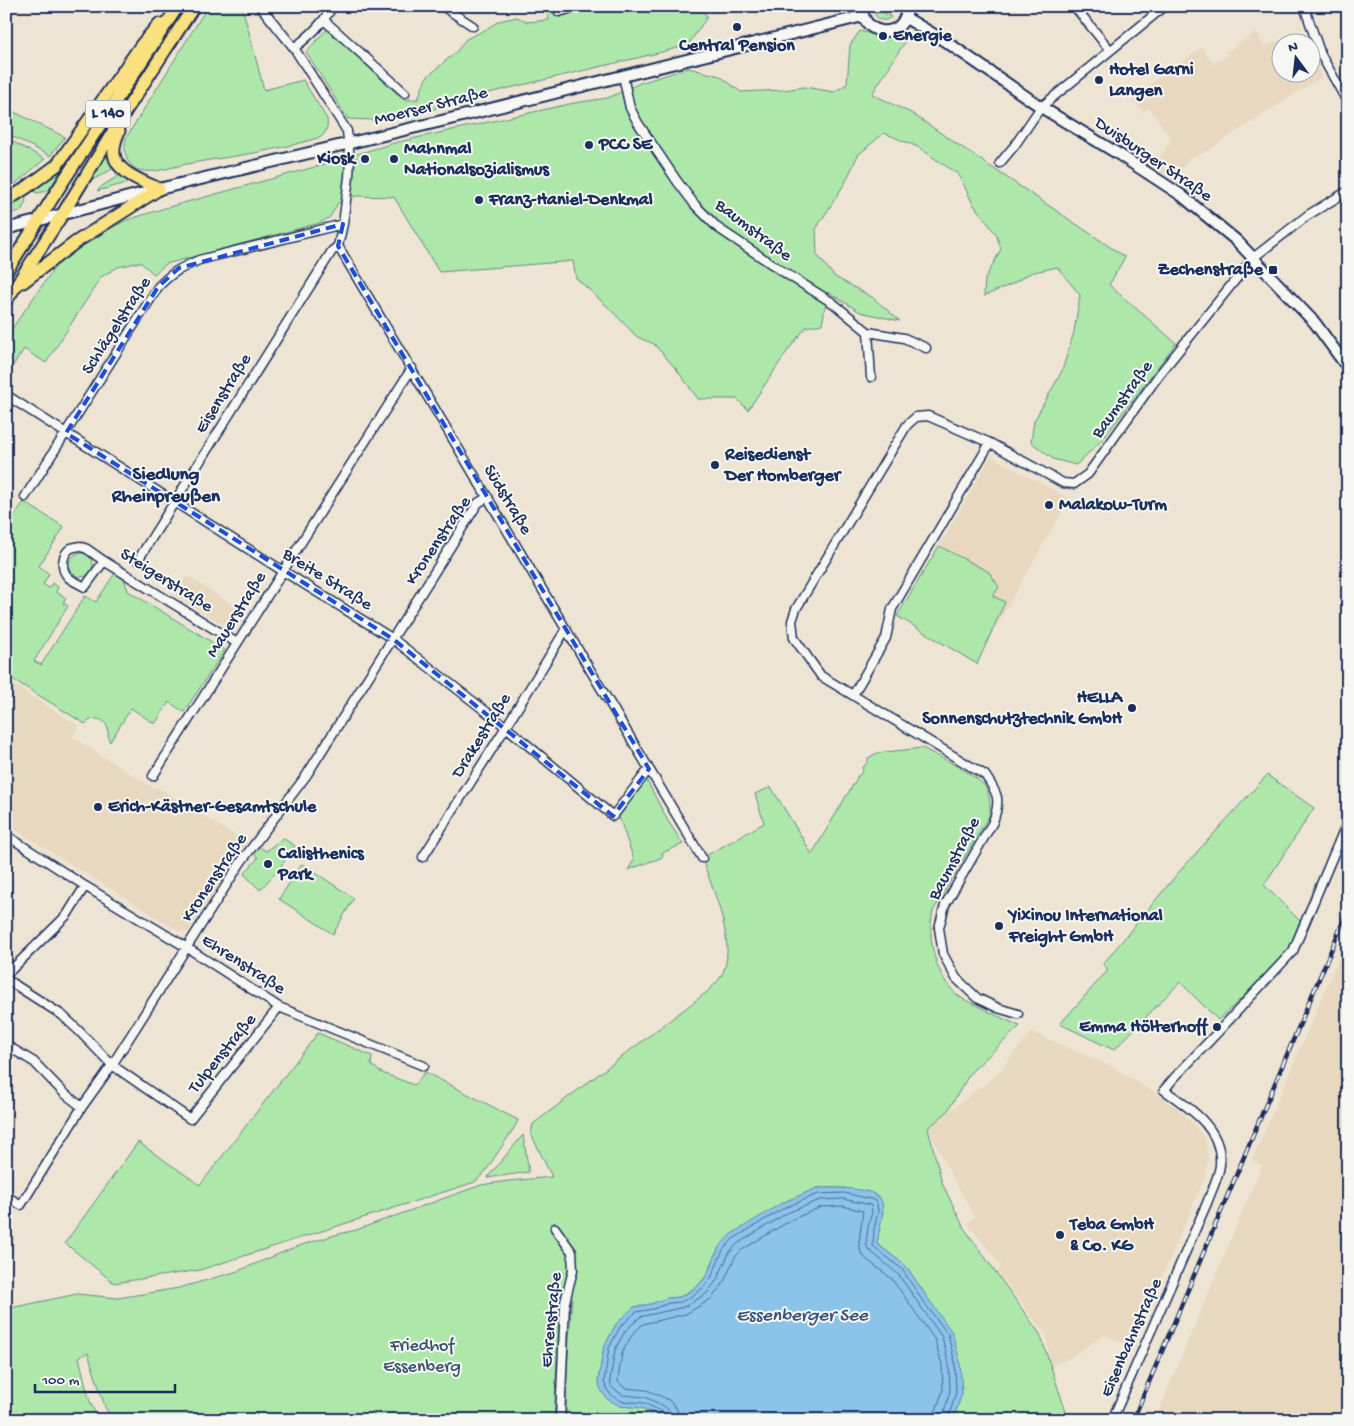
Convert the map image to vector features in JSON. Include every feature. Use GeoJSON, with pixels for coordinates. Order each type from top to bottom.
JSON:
{"type":"FeatureCollection","features":[{"type":"Feature","properties":{"kind":"main road"},"geometry":{"type":"LineString","coordinates":[[6,201],[57,165],[142,44],[177,6]]}},
{"type":"Feature","properties":{"kind":"main road","name":"L 140"},"geometry":{"type":"LineString","coordinates":[[6,272],[177,6]]}},
{"type":"Feature","properties":{"kind":"main road","name":"L 140"},"geometry":{"type":"LineString","coordinates":[[6,301],[194,6]]}},
{"type":"Feature","properties":{"kind":"main road"},"geometry":{"type":"LineString","coordinates":[[906,18],[907,6]]}},
{"type":"Feature","properties":{"kind":"main road","name":"Moerser Straße"},"geometry":{"type":"LineString","coordinates":[[6,230],[159,189],[623,76],[863,11],[867,23],[881,31],[889,31],[896,28],[906,18]]}},
{"type":"Feature","properties":{"kind":"main road","name":"Duisburger Straße"},"geometry":{"type":"LineString","coordinates":[[906,18],[948,43],[1041,107],[1181,195],[1237,241],[1254,258],[1315,323],[1348,368]]}},
{"type":"Feature","properties":{"kind":"main road"},"geometry":{"type":"LineString","coordinates":[[125,112],[116,140],[114,155],[122,169],[128,174],[159,189]]}},
{"type":"Feature","properties":{"kind":"main road"},"geometry":{"type":"LineString","coordinates":[[17,286],[76,242],[159,189]]}},
{"type":"Feature","properties":{"kind":"street"},"geometry":{"type":"LineString","coordinates":[[260,6],[294,48],[347,131],[349,177],[338,246]]}},
{"type":"Feature","properties":{"kind":"street"},"geometry":{"type":"LineString","coordinates":[[294,48],[308,38],[325,21],[333,6]]}},
{"type":"Feature","properties":{"kind":"street"},"geometry":{"type":"LineString","coordinates":[[442,6],[473,26]]}},
{"type":"Feature","properties":{"kind":"street"},"geometry":{"type":"LineString","coordinates":[[558,9],[580,6]]}},
{"type":"Feature","properties":{"kind":"street"},"geometry":{"type":"LineString","coordinates":[[1074,6],[1110,50]]}},
{"type":"Feature","properties":{"kind":"street"},"geometry":{"type":"LineString","coordinates":[[1000,163],[1041,107],[1166,6]]}},
{"type":"Feature","properties":{"kind":"street"},"geometry":{"type":"LineString","coordinates":[[1304,6],[1321,55],[1348,104]]}},
{"type":"Feature","properties":{"kind":"street"},"geometry":{"type":"LineString","coordinates":[[325,21],[405,93]]}},
{"type":"Feature","properties":{"kind":"street","name":"Baumstraße"},"geometry":{"type":"LineString","coordinates":[[623,76],[630,108],[634,116],[695,205],[718,228],[833,303],[868,332]]}},
{"type":"Feature","properties":{"kind":"street"},"geometry":{"type":"LineString","coordinates":[[1254,258],[1308,215],[1348,191]]}},
{"type":"Feature","properties":{"kind":"street","name":"Schlägelstraße"},"geometry":{"type":"LineString","coordinates":[[25,496],[158,287],[173,273],[199,260],[343,224]]}},
{"type":"Feature","properties":{"kind":"street","name":"Südstraße"},"geometry":{"type":"LineString","coordinates":[[338,246],[702,858]]}},
{"type":"Feature","properties":{"kind":"street","name":"Eisenstraße"},"geometry":{"type":"LineString","coordinates":[[138,560],[332,251],[338,246]]}},
{"type":"Feature","properties":{"kind":"street","name":"Baumstraße"},"geometry":{"type":"LineString","coordinates":[[1018,1014],[998,1008],[977,998],[956,978],[943,954],[939,928],[945,905],[993,822],[998,807],[996,792],[985,775],[821,676],[794,638],[792,621],[796,610],[907,425],[916,417],[928,416],[990,443],[1063,483],[1074,484],[1088,474],[1159,375],[1254,258]]}},
{"type":"Feature","properties":{"kind":"street"},"geometry":{"type":"LineString","coordinates":[[871,377],[868,332],[904,338],[926,348]]}},
{"type":"Feature","properties":{"kind":"street","name":"Mauerstraße"},"geometry":{"type":"LineString","coordinates":[[153,776],[412,368]]}},
{"type":"Feature","properties":{"kind":"street","name":"Breite Straße"},"geometry":{"type":"LineString","coordinates":[[6,395],[393,639],[506,726],[613,816],[650,769]]}},
{"type":"Feature","properties":{"kind":"street"},"geometry":{"type":"LineString","coordinates":[[853,695],[886,638],[892,608],[990,443]]}},
{"type":"Feature","properties":{"kind":"street","name":"Kronenstraße"},"geometry":{"type":"LineString","coordinates":[[6,1196],[21,1206],[82,1107],[112,1065],[241,862],[306,776],[478,503],[488,498]]}},
{"type":"Feature","properties":{"kind":"street","name":"Steigerstraße"},"geometry":{"type":"LineString","coordinates":[[104,561],[85,587],[68,577],[64,571],[63,562],[71,548],[79,546],[88,549],[104,561],[237,644]]}},
{"type":"Feature","properties":{"kind":"street","name":"Drakestraße"},"geometry":{"type":"LineString","coordinates":[[424,858],[566,629]]}},
{"type":"Feature","properties":{"kind":"street","name":"Eisenbahnstraße"},"geometry":{"type":"LineString","coordinates":[[1112,1420],[1207,1203],[1220,1166],[1217,1142],[1212,1132],[1195,1112],[1164,1090],[1293,951],[1348,820]]}},
{"type":"Feature","properties":{"kind":"street","name":"Ehrenstraße"},"geometry":{"type":"LineString","coordinates":[[6,835],[279,1007],[424,1066]]}},
{"type":"Feature","properties":{"kind":"street"},"geometry":{"type":"LineString","coordinates":[[8,970],[67,915],[85,886]]}},
{"type":"Feature","properties":{"kind":"street"},"geometry":{"type":"LineString","coordinates":[[6,979],[62,1016],[112,1065]]}},
{"type":"Feature","properties":{"kind":"street","name":"Tulpenstraße"},"geometry":{"type":"LineString","coordinates":[[112,1065],[190,1119],[279,1007]]}},
{"type":"Feature","properties":{"kind":"street"},"geometry":{"type":"LineString","coordinates":[[6,1044],[34,1062],[64,1093],[82,1107]]}},
{"type":"Feature","properties":{"kind":"street","name":"Ehrenstraße"},"geometry":{"type":"LineString","coordinates":[[555,1228],[572,1252],[572,1270],[565,1302],[560,1420]]}},
{"type":"Feature","properties":{"kind":"highlighted area"},"geometry":{"type":"Polygon","coordinates":[[[343,224],[338,246],[649,769],[613,816],[393,639],[66,433],[158,287],[179,268],[343,224]]]}},
{"type":"Feature","properties":{"kind":"shaded area"},"geometry":{"type":"Polygon","coordinates":[[[1257,32],[1264,46],[1272,43],[1272,82],[1313,82],[1207,151],[1189,158],[1175,180],[1154,167],[1172,139],[1149,108],[1142,112],[1132,98],[1202,47],[1213,64],[1228,56],[1226,52],[1257,32]]]}},
{"type":"Feature","properties":{"kind":"shaded area"},"geometry":{"type":"Polygon","coordinates":[[[991,456],[1069,499],[977,660],[899,617],[991,456]]]}},
{"type":"Feature","properties":{"kind":"shaded area"},"geometry":{"type":"Polygon","coordinates":[[[187,576],[247,614],[237,627],[229,628],[175,595],[187,576]]]}},
{"type":"Feature","properties":{"kind":"shaded area","name":"Erich-Kästner-Gesamtschule"},"geometry":{"type":"Polygon","coordinates":[[[6,680],[79,726],[72,737],[247,843],[188,932],[179,931],[6,824],[6,680]]]}},
{"type":"Feature","properties":{"kind":"shaded area"},"geometry":{"type":"Polygon","coordinates":[[[1347,939],[1348,1420],[1155,1420],[1262,1165],[1252,1161],[1347,939]]]}},
{"type":"Feature","properties":{"kind":"shaded area"},"geometry":{"type":"Polygon","coordinates":[[[1032,1032],[1110,1066],[1154,1092],[1180,1111],[1194,1125],[1205,1139],[1208,1158],[1205,1177],[1133,1347],[1104,1335],[1063,1362],[1061,1360],[1052,1365],[1047,1336],[997,1271],[1002,1266],[967,1223],[975,1216],[952,1177],[928,1128],[996,1075],[1032,1032]]]}},
{"type":"Feature","properties":{"kind":"green space"},"geometry":{"type":"Polygon","coordinates":[[[208,6],[242,6],[264,90],[303,80],[327,119],[326,131],[321,137],[250,154],[186,164],[158,171],[145,171],[134,168],[126,157],[126,138],[208,6]]]}},
{"type":"Feature","properties":{"kind":"green space"},"geometry":{"type":"Polygon","coordinates":[[[545,6],[701,6],[707,17],[688,45],[442,104],[433,110],[417,110],[374,120],[348,119],[306,52],[327,29],[404,100],[418,99],[426,78],[457,51],[466,39],[499,21],[517,17],[527,22],[549,20],[545,6]]]}},
{"type":"Feature","properties":{"kind":"green space"},"geometry":{"type":"Polygon","coordinates":[[[873,6],[895,6],[895,9],[887,7],[884,13],[891,17],[881,20],[876,16],[873,6]]]}},
{"type":"Feature","properties":{"kind":"green space"},"geometry":{"type":"Polygon","coordinates":[[[860,31],[875,35],[910,34],[872,94],[911,113],[1125,257],[1109,285],[1176,343],[1103,439],[1076,465],[1053,459],[1031,442],[1034,421],[1062,371],[1074,332],[1080,295],[1057,267],[1030,273],[1012,284],[984,296],[985,279],[1001,249],[996,234],[973,204],[959,175],[918,147],[884,133],[858,155],[845,183],[816,229],[817,255],[835,277],[872,297],[900,321],[860,312],[828,292],[822,324],[806,327],[788,350],[748,410],[737,399],[698,399],[677,370],[654,344],[637,337],[576,278],[573,261],[439,272],[394,197],[356,196],[338,203],[330,217],[320,223],[166,264],[154,274],[140,262],[118,267],[101,277],[46,363],[24,349],[6,376],[6,337],[60,260],[89,239],[127,220],[398,142],[574,103],[608,98],[640,83],[688,68],[720,76],[741,92],[804,87],[834,92],[847,84],[850,45],[860,31]]]}},
{"type":"Feature","properties":{"kind":"green space"},"geometry":{"type":"Polygon","coordinates":[[[6,108],[65,137],[50,156],[6,133],[6,108]]]}},
{"type":"Feature","properties":{"kind":"green space"},"geometry":{"type":"Polygon","coordinates":[[[6,138],[45,159],[15,184],[6,188],[6,138]]]}},
{"type":"Feature","properties":{"kind":"green space"},"geometry":{"type":"Polygon","coordinates":[[[106,157],[109,157],[114,168],[91,181],[106,157]]]}},
{"type":"Feature","properties":{"kind":"green space"},"geometry":{"type":"Polygon","coordinates":[[[58,171],[60,172],[48,191],[37,193],[33,191],[58,171]]]}},
{"type":"Feature","properties":{"kind":"green space"},"geometry":{"type":"Polygon","coordinates":[[[120,175],[127,180],[127,183],[97,191],[102,186],[120,175]]]}},
{"type":"Feature","properties":{"kind":"green space"},"geometry":{"type":"Polygon","coordinates":[[[25,197],[26,201],[21,211],[6,214],[6,208],[25,197]]]}},
{"type":"Feature","properties":{"kind":"green space"},"geometry":{"type":"Polygon","coordinates":[[[24,502],[64,527],[39,566],[49,574],[43,584],[49,588],[52,583],[58,587],[56,592],[66,598],[63,603],[68,606],[34,661],[41,665],[85,596],[96,602],[115,573],[124,578],[128,591],[225,650],[184,712],[169,702],[155,724],[131,708],[110,742],[107,726],[99,719],[90,720],[85,724],[6,675],[6,527],[24,502]]]}},
{"type":"Feature","properties":{"kind":"green space"},"geometry":{"type":"Polygon","coordinates":[[[939,546],[989,572],[999,587],[993,596],[1005,602],[977,664],[897,616],[939,546]]]}},
{"type":"Feature","properties":{"kind":"green space"},"geometry":{"type":"Polygon","coordinates":[[[81,553],[90,556],[93,565],[90,574],[81,577],[72,574],[69,565],[72,556],[81,553]]]}},
{"type":"Feature","properties":{"kind":"green space","name":"Friedhof Essenberg"},"geometry":{"type":"Polygon","coordinates":[[[922,748],[975,777],[986,788],[990,802],[989,816],[933,911],[931,934],[935,958],[945,980],[960,997],[1020,1026],[971,1072],[947,1112],[928,1128],[942,1183],[964,1228],[1040,1334],[1066,1412],[1072,1420],[953,1420],[962,1393],[927,1297],[906,1266],[877,1244],[883,1212],[879,1196],[844,1188],[817,1188],[782,1203],[719,1247],[707,1275],[699,1285],[680,1297],[667,1298],[651,1304],[634,1307],[604,1347],[598,1381],[620,1406],[642,1408],[660,1416],[661,1420],[566,1420],[572,1297],[560,1295],[554,1420],[113,1420],[105,1407],[88,1353],[79,1357],[89,1399],[98,1420],[6,1420],[6,1309],[77,1294],[118,1298],[179,1288],[238,1271],[298,1246],[356,1230],[481,1185],[552,1177],[531,1134],[533,1124],[707,992],[720,978],[725,966],[727,951],[726,935],[702,858],[764,823],[755,794],[771,787],[812,854],[857,776],[863,770],[862,768],[868,758],[877,753],[922,748]]]}},
{"type":"Feature","properties":{"kind":"green space"},"geometry":{"type":"Polygon","coordinates":[[[1267,775],[1314,808],[1264,885],[1300,921],[1289,949],[1218,1020],[1180,982],[1114,1050],[1060,1024],[1108,970],[1103,964],[1178,873],[1267,775]]]}},
{"type":"Feature","properties":{"kind":"green space"},"geometry":{"type":"Polygon","coordinates":[[[646,779],[668,821],[683,844],[662,853],[663,857],[628,870],[634,860],[619,817],[646,779]]]}},
{"type":"Feature","properties":{"kind":"green space","name":"Calisthenics Park"},"geometry":{"type":"Polygon","coordinates":[[[283,838],[295,846],[278,870],[260,890],[244,874],[258,858],[253,851],[256,845],[266,851],[283,838]]]}},
{"type":"Feature","properties":{"kind":"green space"},"geometry":{"type":"Polygon","coordinates":[[[302,864],[354,898],[333,934],[279,899],[302,864]]]}},
{"type":"Feature","properties":{"kind":"green space"},"geometry":{"type":"Polygon","coordinates":[[[318,1033],[372,1056],[371,1065],[382,1073],[414,1085],[425,1072],[518,1120],[485,1172],[475,1182],[200,1270],[114,1283],[65,1243],[138,1142],[200,1185],[318,1033]]]}},
{"type":"Feature","properties":{"kind":"green space"},"geometry":{"type":"Polygon","coordinates":[[[523,1135],[529,1172],[487,1178],[523,1135]]]}},
{"type":"Feature","properties":{"kind":"water","name":"Essenberger See"},"geometry":{"type":"Polygon","coordinates":[[[817,1188],[843,1188],[863,1191],[879,1197],[882,1202],[882,1217],[877,1244],[906,1266],[952,1332],[960,1362],[962,1393],[953,1420],[661,1420],[660,1416],[642,1408],[620,1406],[607,1399],[598,1381],[604,1347],[616,1324],[634,1307],[651,1304],[667,1298],[680,1297],[689,1292],[699,1285],[707,1275],[719,1247],[730,1235],[782,1203],[817,1188]]]}},
{"type":"Feature","properties":{"kind":"railway"},"geometry":{"type":"LineString","coordinates":[[1133,1420],[1348,910]]}},
{"type":"Feature","properties":{"kind":"place","name":"Central Pension"},"geometry":{"type":"Point","coordinates":[737,27]}},
{"type":"Feature","properties":{"kind":"place","name":"Energie"},"geometry":{"type":"Point","coordinates":[883,36]}},
{"type":"Feature","properties":{"kind":"place","name":"Hotel Garni Langen"},"geometry":{"type":"Point","coordinates":[1099,80]}},
{"type":"Feature","properties":{"kind":"place","name":"PCC SE"},"geometry":{"type":"Point","coordinates":[589,145]}},
{"type":"Feature","properties":{"kind":"place","name":"Kiosk"},"geometry":{"type":"Point","coordinates":[365,159]}},
{"type":"Feature","properties":{"kind":"place","name":"Mahnmal Nationalsozialismus"},"geometry":{"type":"Point","coordinates":[394,159]}},
{"type":"Feature","properties":{"kind":"place","name":"Franz-Haniel-Denkmal"},"geometry":{"type":"Point","coordinates":[479,200]}},
{"type":"Feature","properties":{"kind":"place","name":"Zechenstraße"},"geometry":{"type":"Point","coordinates":[1273,270]}},
{"type":"Feature","properties":{"kind":"place","name":"Reisedienst Der Homberger"},"geometry":{"type":"Point","coordinates":[715,465]}},
{"type":"Feature","properties":{"kind":"place","name":"Malakow-Turm"},"geometry":{"type":"Point","coordinates":[1049,505]}},
{"type":"Feature","properties":{"kind":"place","name":"HELLA Sonnenschutztechnik GmbH"},"geometry":{"type":"Point","coordinates":[1132,708]}},
{"type":"Feature","properties":{"kind":"place","name":"Erich-Kästner-Gesamtschule"},"geometry":{"type":"Point","coordinates":[98,807]}},
{"type":"Feature","properties":{"kind":"place","name":"Calisthenics Park"},"geometry":{"type":"Point","coordinates":[268,864]}},
{"type":"Feature","properties":{"kind":"place","name":"Yixinou International Freight GmbH"},"geometry":{"type":"Point","coordinates":[999,926]}},
{"type":"Feature","properties":{"kind":"place","name":"Emma Hölterhoff"},"geometry":{"type":"Point","coordinates":[1217,1027]}},
{"type":"Feature","properties":{"kind":"place","name":"Teba GmbH & Co. KG"},"geometry":{"type":"Point","coordinates":[1060,1235]}},
{"type":"Feature","properties":{"kind":"district","name":"Siedlung Rheinpreußen"},"geometry":{"type":"Point","coordinates":[166,486]}}]}
